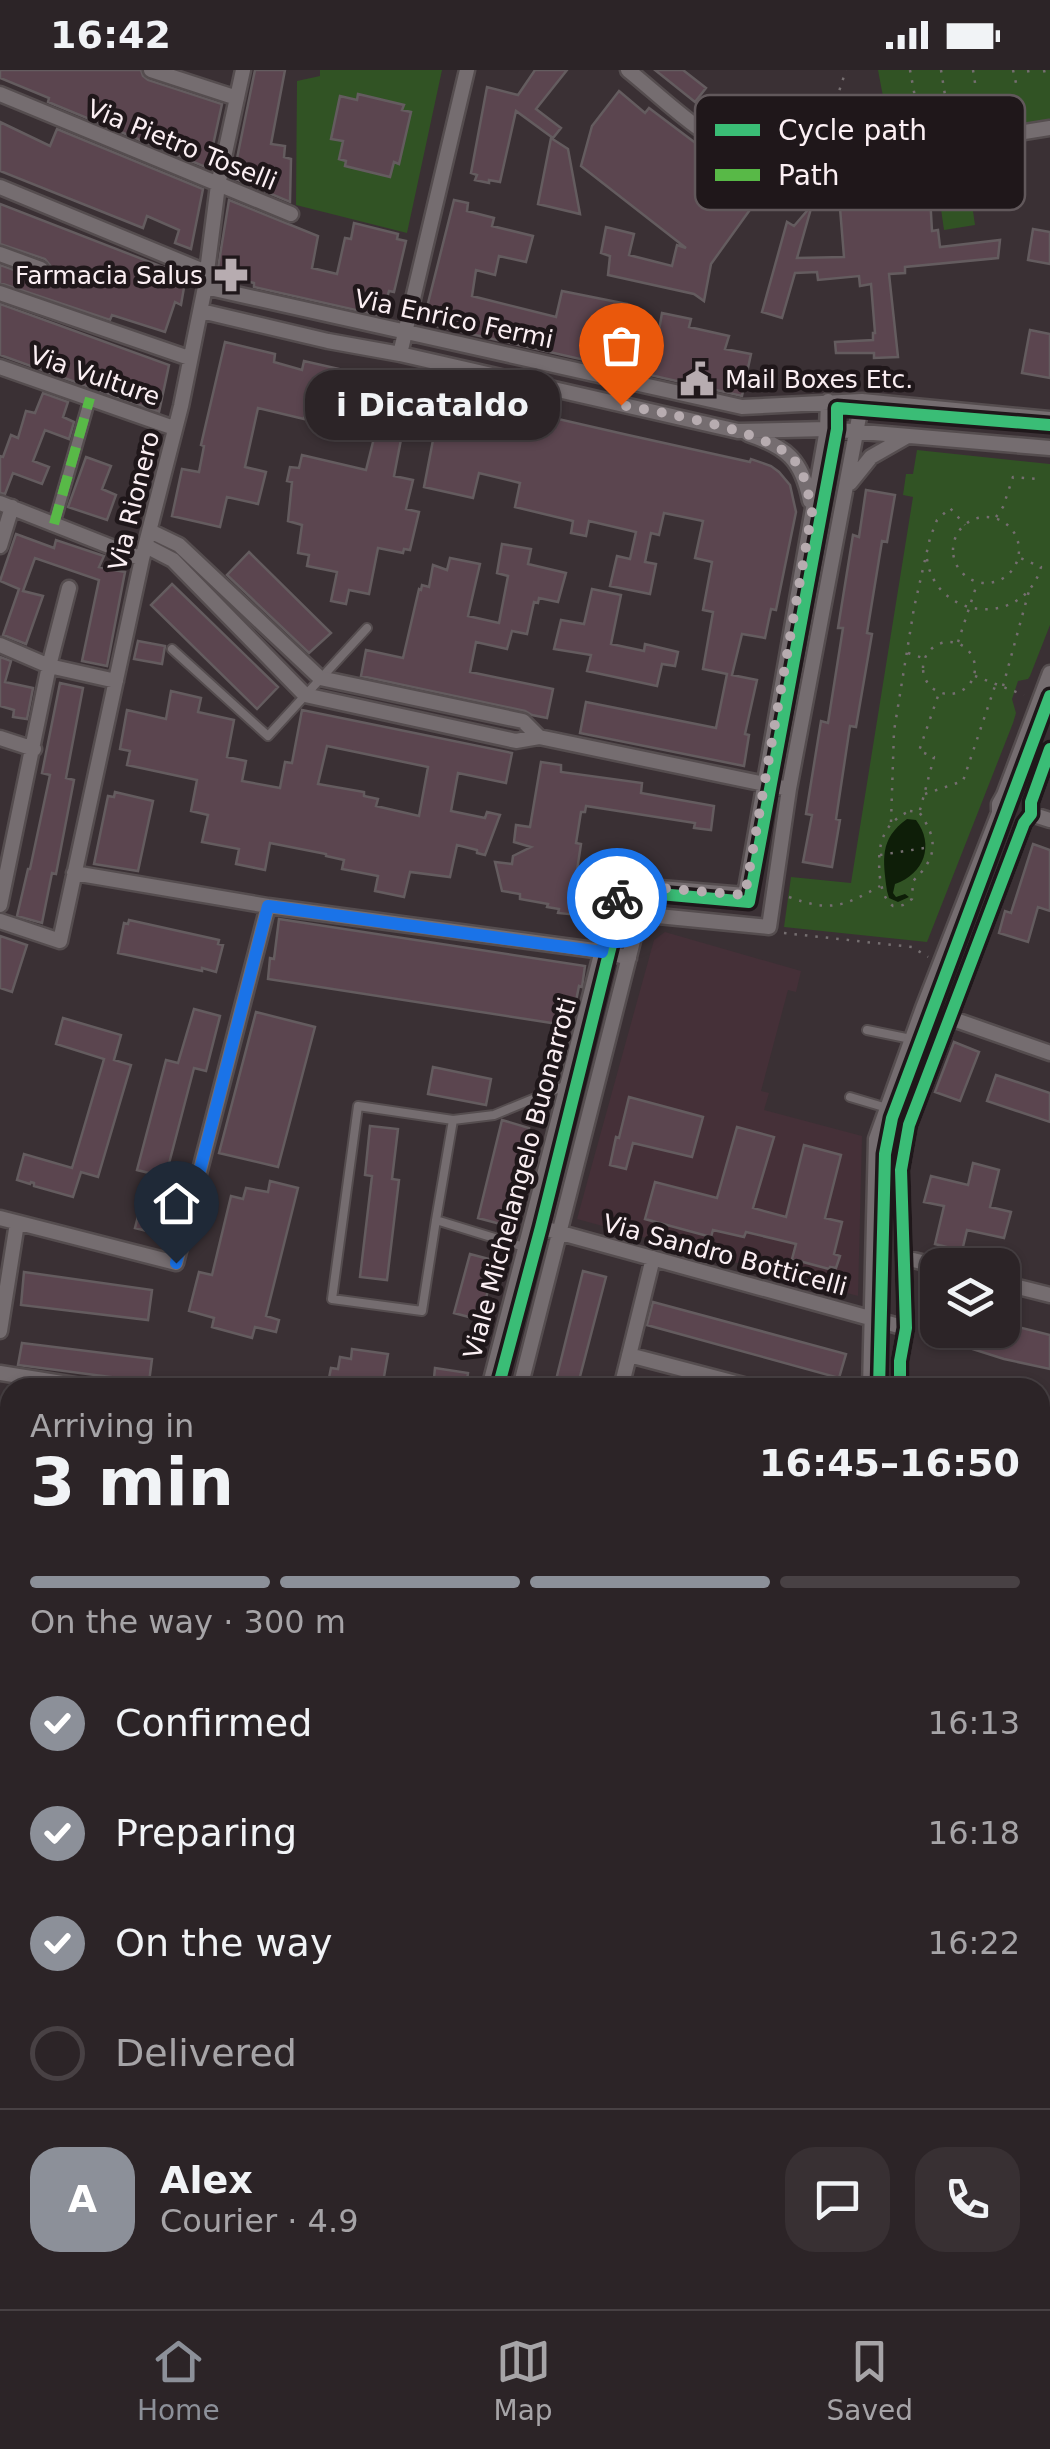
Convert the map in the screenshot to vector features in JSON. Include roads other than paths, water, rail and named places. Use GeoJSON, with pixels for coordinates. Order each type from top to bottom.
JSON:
{"type":"FeatureCollection","features":[{"type":"Feature","properties":{"kind":"street"},"geometry":{"type":"LineString","coordinates":[[151,70],[237,98]]}},
{"type":"Feature","properties":{"kind":"street","name":"Via Rionero"},"geometry":{"type":"LineString","coordinates":[[0,921],[60,941],[144,553],[181,406],[206,280],[218,184],[244,70]]}},
{"type":"Feature","properties":{"kind":"street"},"geometry":{"type":"LineString","coordinates":[[400,354],[467,70]]}},
{"type":"Feature","properties":{"kind":"street"},"geometry":{"type":"LineString","coordinates":[[628,70],[695,123]]}},
{"type":"Feature","properties":{"kind":"street","name":"Via Pietro Toselli"},"geometry":{"type":"LineString","coordinates":[[0,94],[291,214]]}},
{"type":"Feature","properties":{"kind":"street"},"geometry":{"type":"LineString","coordinates":[[1025,132],[1050,128]]}},
{"type":"Feature","properties":{"kind":"street","name":"Via Enrico Fermi"},"geometry":{"type":"LineString","coordinates":[[0,187],[206,280],[405,332],[742,407],[862,401],[1050,419]]}},
{"type":"Feature","properties":{"kind":"street"},"geometry":{"type":"LineString","coordinates":[[0,254],[41,270]]}},
{"type":"Feature","properties":{"kind":"street"},"geometry":{"type":"LineString","coordinates":[[0,293],[189,358]]}},
{"type":"Feature","properties":{"kind":"street","name":"Via Enrico Fermi"},"geometry":{"type":"LineString","coordinates":[[200,310],[738,430],[792,456],[804,478],[812,512]]}},
{"type":"Feature","properties":{"kind":"street","name":"Via Vulture"},"geometry":{"type":"LineString","coordinates":[[0,367],[174,428]]}},
{"type":"Feature","properties":{"kind":"street"},"geometry":{"type":"LineString","coordinates":[[627,406],[633,382]]}},
{"type":"Feature","properties":{"kind":"street"},"geometry":{"type":"LineString","coordinates":[[54,524],[90,398]]}},
{"type":"Feature","properties":{"kind":"street","name":"Viale Michelangelo Buonarroti"},"geometry":{"type":"LineString","coordinates":[[492,1378],[610,914],[622,890],[656,886],[745,895],[827,429],[828,401]]}},
{"type":"Feature","properties":{"kind":"street"},"geometry":{"type":"LineString","coordinates":[[0,546],[6,505],[54,524],[173,560],[305,695],[516,741],[539,737],[790,789],[862,401]]}},
{"type":"Feature","properties":{"kind":"street","name":"Via Enrico Fermi"},"geometry":{"type":"LineString","coordinates":[[738,430],[827,429],[1050,448]]}},
{"type":"Feature","properties":{"kind":"street"},"geometry":{"type":"LineString","coordinates":[[847,487],[871,457],[907,436]]}},
{"type":"Feature","properties":{"kind":"street"},"geometry":{"type":"LineString","coordinates":[[150,530],[179,544],[320,678],[524,722],[539,737]]}},
{"type":"Feature","properties":{"kind":"street"},"geometry":{"type":"LineString","coordinates":[[0,905],[69,588]]}},
{"type":"Feature","properties":{"kind":"street"},"geometry":{"type":"LineString","coordinates":[[0,645],[49,666],[116,681]]}},
{"type":"Feature","properties":{"kind":"street"},"geometry":{"type":"LineString","coordinates":[[870,1378],[876,1138],[1050,673]]}},
{"type":"Feature","properties":{"kind":"street"},"geometry":{"type":"LineString","coordinates":[[0,738],[34,749]]}},
{"type":"Feature","properties":{"kind":"street"},"geometry":{"type":"LineString","coordinates":[[900,1378],[906,1328],[901,1170],[909,1125],[1050,749]]}},
{"type":"Feature","properties":{"kind":"street","name":"Viale Michelangelo Buonarroti"},"geometry":{"type":"LineString","coordinates":[[523,1378],[635,933],[640,923],[658,916],[769,926],[790,789]]}},
{"type":"Feature","properties":{"kind":"street"},"geometry":{"type":"LineString","coordinates":[[1004,796],[1020,792],[1029,813],[1050,820]]}},
{"type":"Feature","properties":{"kind":"street"},"geometry":{"type":"LineString","coordinates":[[999,813],[1013,826],[1029,813]]}},
{"type":"Feature","properties":{"kind":"street"},"geometry":{"type":"LineString","coordinates":[[74,874],[629,958]]}},
{"type":"Feature","properties":{"kind":"street"},"geometry":{"type":"LineString","coordinates":[[0,1218],[176,1263],[268,906]]}},
{"type":"Feature","properties":{"kind":"street"},"geometry":{"type":"LineString","coordinates":[[923,1008],[922,1021],[932,1028],[944,1026],[950,1018]]}},
{"type":"Feature","properties":{"kind":"street"},"geometry":{"type":"LineString","coordinates":[[950,1018],[1050,1053]]}},
{"type":"Feature","properties":{"kind":"street"},"geometry":{"type":"LineString","coordinates":[[0,1331],[16,1223]]}},
{"type":"Feature","properties":{"kind":"street","name":"Via Sandro Botticelli"},"geometry":{"type":"LineString","coordinates":[[532,1225],[906,1328]]}},
{"type":"Feature","properties":{"kind":"street"},"geometry":{"type":"LineString","coordinates":[[623,1378],[654,1258]]}},
{"type":"Feature","properties":{"kind":"street"},"geometry":{"type":"LineString","coordinates":[[905,1258],[920,1262]]}},
{"type":"Feature","properties":{"kind":"street"},"geometry":{"type":"LineString","coordinates":[[1020,1286],[1050,1294]]}},
{"type":"Feature","properties":{"kind":"street"},"geometry":{"type":"LineString","coordinates":[[629,1355],[717,1378]]}},
{"type":"Feature","properties":{"kind":"street"},"geometry":{"type":"LineString","coordinates":[[0,1373],[31,1378]]}},
{"type":"Feature","properties":{"kind":"lane"},"geometry":{"type":"LineString","coordinates":[[172,648],[268,736],[367,628]]}},
{"type":"Feature","properties":{"kind":"lane"},"geometry":{"type":"LineString","coordinates":[[867,1030],[911,1039]]}},
{"type":"Feature","properties":{"kind":"lane"},"geometry":{"type":"LineString","coordinates":[[453,1120],[422,1311],[332,1299],[358,1106],[453,1120],[494,1114],[567,1085]]}},
{"type":"Feature","properties":{"kind":"lane"},"geometry":{"type":"LineString","coordinates":[[850,1097],[886,1108]]}},
{"type":"Feature","properties":{"kind":"lane"},"geometry":{"type":"LineString","coordinates":[[436,1220],[526,1248]]}},
{"type":"Feature","properties":{"kind":"place","name":"Farmacia Salus"},"geometry":{"type":"Point","coordinates":[231,275]}},
{"type":"Feature","properties":{"kind":"place","name":"Mail Boxes Etc."},"geometry":{"type":"Point","coordinates":[697,379]}},
{"type":"Feature","properties":{"kind":"place","name":"i Dicataldo"},"geometry":{"type":"Point","coordinates":[621,405]}}]}
